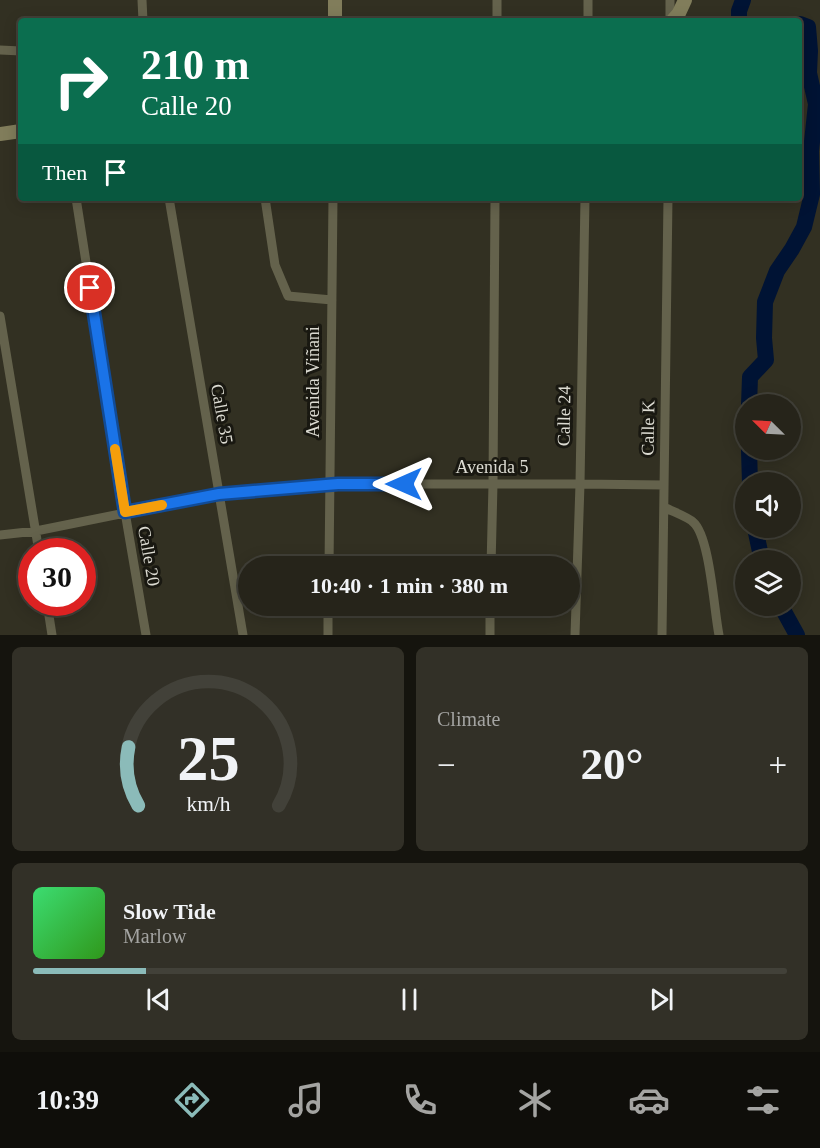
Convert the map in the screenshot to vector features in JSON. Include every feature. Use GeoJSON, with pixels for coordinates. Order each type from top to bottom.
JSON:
{"type":"FeatureCollection","features":[{"type":"Feature","properties":{"kind":"street"},"geometry":{"type":"LineString","coordinates":[[142,0],[143,18]]}},
{"type":"Feature","properties":{"kind":"street"},"geometry":{"type":"LineString","coordinates":[[335,0],[335,18]]}},
{"type":"Feature","properties":{"kind":"street"},"geometry":{"type":"LineString","coordinates":[[497,0],[497,18]]}},
{"type":"Feature","properties":{"kind":"street"},"geometry":{"type":"LineString","coordinates":[[588,0],[588,18]]}},
{"type":"Feature","properties":{"kind":"street"},"geometry":{"type":"LineString","coordinates":[[670,0],[671,18]]}},
{"type":"Feature","properties":{"kind":"street"},"geometry":{"type":"LineString","coordinates":[[674,18],[685,0]]}},
{"type":"Feature","properties":{"kind":"street"},"geometry":{"type":"LineString","coordinates":[[0,50],[18,51]]}},
{"type":"Feature","properties":{"kind":"street"},"geometry":{"type":"LineString","coordinates":[[0,134],[18,131]]}},
{"type":"Feature","properties":{"kind":"street","name":"Calle 20"},"geometry":{"type":"LineString","coordinates":[[76,201],[146,635]]}},
{"type":"Feature","properties":{"kind":"street","name":"Calle 35"},"geometry":{"type":"LineString","coordinates":[[170,201],[243,635]]}},
{"type":"Feature","properties":{"kind":"street"},"geometry":{"type":"LineString","coordinates":[[265,201],[275,265],[288,296],[332,300]]}},
{"type":"Feature","properties":{"kind":"street","name":"Avenida Viñani"},"geometry":{"type":"LineString","coordinates":[[329,556],[333,201]]}},
{"type":"Feature","properties":{"kind":"street"},"geometry":{"type":"LineString","coordinates":[[491,556],[494,484],[495,201]]}},
{"type":"Feature","properties":{"kind":"street","name":"Calle 24"},"geometry":{"type":"LineString","coordinates":[[575,635],[585,201]]}},
{"type":"Feature","properties":{"kind":"street","name":"Calle K"},"geometry":{"type":"LineString","coordinates":[[662,635],[668,201]]}},
{"type":"Feature","properties":{"kind":"street"},"geometry":{"type":"LineString","coordinates":[[0,316],[37,538]]}},
{"type":"Feature","properties":{"kind":"street","name":"Avenida 5"},"geometry":{"type":"LineString","coordinates":[[0,535],[36,531],[219,494],[331,484],[664,486]]}},
{"type":"Feature","properties":{"kind":"street"},"geometry":{"type":"LineString","coordinates":[[664,507],[694,522],[701,533],[719,635]]}},
{"type":"Feature","properties":{"kind":"street"},"geometry":{"type":"LineString","coordinates":[[49,616],[52,635]]}},
{"type":"Feature","properties":{"kind":"street"},"geometry":{"type":"LineString","coordinates":[[328,616],[328,635]]}},
{"type":"Feature","properties":{"kind":"street"},"geometry":{"type":"LineString","coordinates":[[490,616],[490,635]]}},
{"type":"Feature","properties":{"kind":"waterway"},"geometry":{"type":"LineString","coordinates":[[739,18],[743,0]]}},
{"type":"Feature","properties":{"kind":"waterway"},"geometry":{"type":"LineString","coordinates":[[749,394],[750,377],[766,360],[765,302],[777,271],[804,227],[812,194],[811,151],[816,104],[809,73],[808,27],[802,25]]}},
{"type":"Feature","properties":{"kind":"waterway"},"geometry":{"type":"LineString","coordinates":[[749,460],[750,472]]}},
{"type":"Feature","properties":{"kind":"waterway"},"geometry":{"type":"LineString","coordinates":[[757,538],[760,550]]}},
{"type":"Feature","properties":{"kind":"waterway"},"geometry":{"type":"LineString","coordinates":[[787,616],[797,635]]}},
{"type":"Feature","properties":{"kind":"slow traffic"},"geometry":{"type":"LineString","coordinates":[[115,449],[125,512],[162,505]]}},
{"type":"Feature","properties":{"kind":"route"},"geometry":{"type":"LineString","coordinates":[[90,288],[125,512],[219,494],[338,484],[404,484]]}}]}
